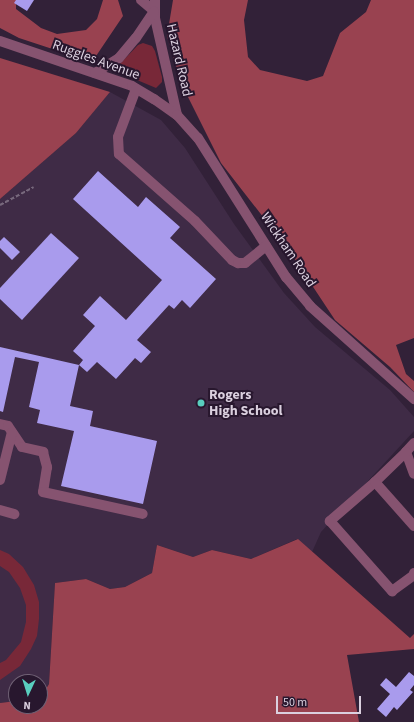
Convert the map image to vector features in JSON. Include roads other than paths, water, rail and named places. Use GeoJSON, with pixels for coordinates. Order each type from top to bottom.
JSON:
{"type":"FeatureCollection","features":[{"type":"Feature","properties":{"kind":"street"},"geometry":{"type":"LineString","coordinates":[[140,0],[154,11]]}},
{"type":"Feature","properties":{"kind":"street","name":"Hazard Road"},"geometry":{"type":"LineString","coordinates":[[155,0],[154,11],[161,48],[177,115]]}},
{"type":"Feature","properties":{"kind":"street","name":"Hazard Road"},"geometry":{"type":"LineString","coordinates":[[95,73],[119,58],[136,38],[154,11]]}},
{"type":"Feature","properties":{"kind":"street","name":"Ruggles Avenue"},"geometry":{"type":"LineString","coordinates":[[0,41],[95,73],[136,89],[177,115]]}},
{"type":"Feature","properties":{"kind":"street"},"geometry":{"type":"LineString","coordinates":[[136,89],[118,137],[119,154],[194,221],[232,260],[238,263],[244,263],[266,246]]}},
{"type":"Feature","properties":{"kind":"street","name":"Wickham Road"},"geometry":{"type":"LineString","coordinates":[[177,115],[202,144],[286,277],[310,306],[414,399]]}},
{"type":"Feature","properties":{"kind":"street"},"geometry":{"type":"LineString","coordinates":[[0,424],[8,426],[22,447],[43,452],[48,467],[43,492],[143,514]]}},
{"type":"Feature","properties":{"kind":"street"},"geometry":{"type":"LineString","coordinates":[[0,480],[12,432]]}},
{"type":"Feature","properties":{"kind":"street"},"geometry":{"type":"LineString","coordinates":[[414,443],[375,482],[330,521],[392,591],[414,575],[414,573]]}},
{"type":"Feature","properties":{"kind":"street"},"geometry":{"type":"LineString","coordinates":[[406,452],[414,474]]}},
{"type":"Feature","properties":{"kind":"street"},"geometry":{"type":"LineString","coordinates":[[375,482],[414,526]]}},
{"type":"Feature","properties":{"kind":"street"},"geometry":{"type":"LineString","coordinates":[[0,510],[14,514]]}},
{"type":"Feature","properties":{"kind":"place","name":"Rogers High School"},"geometry":{"type":"Point","coordinates":[201,403]}}]}
